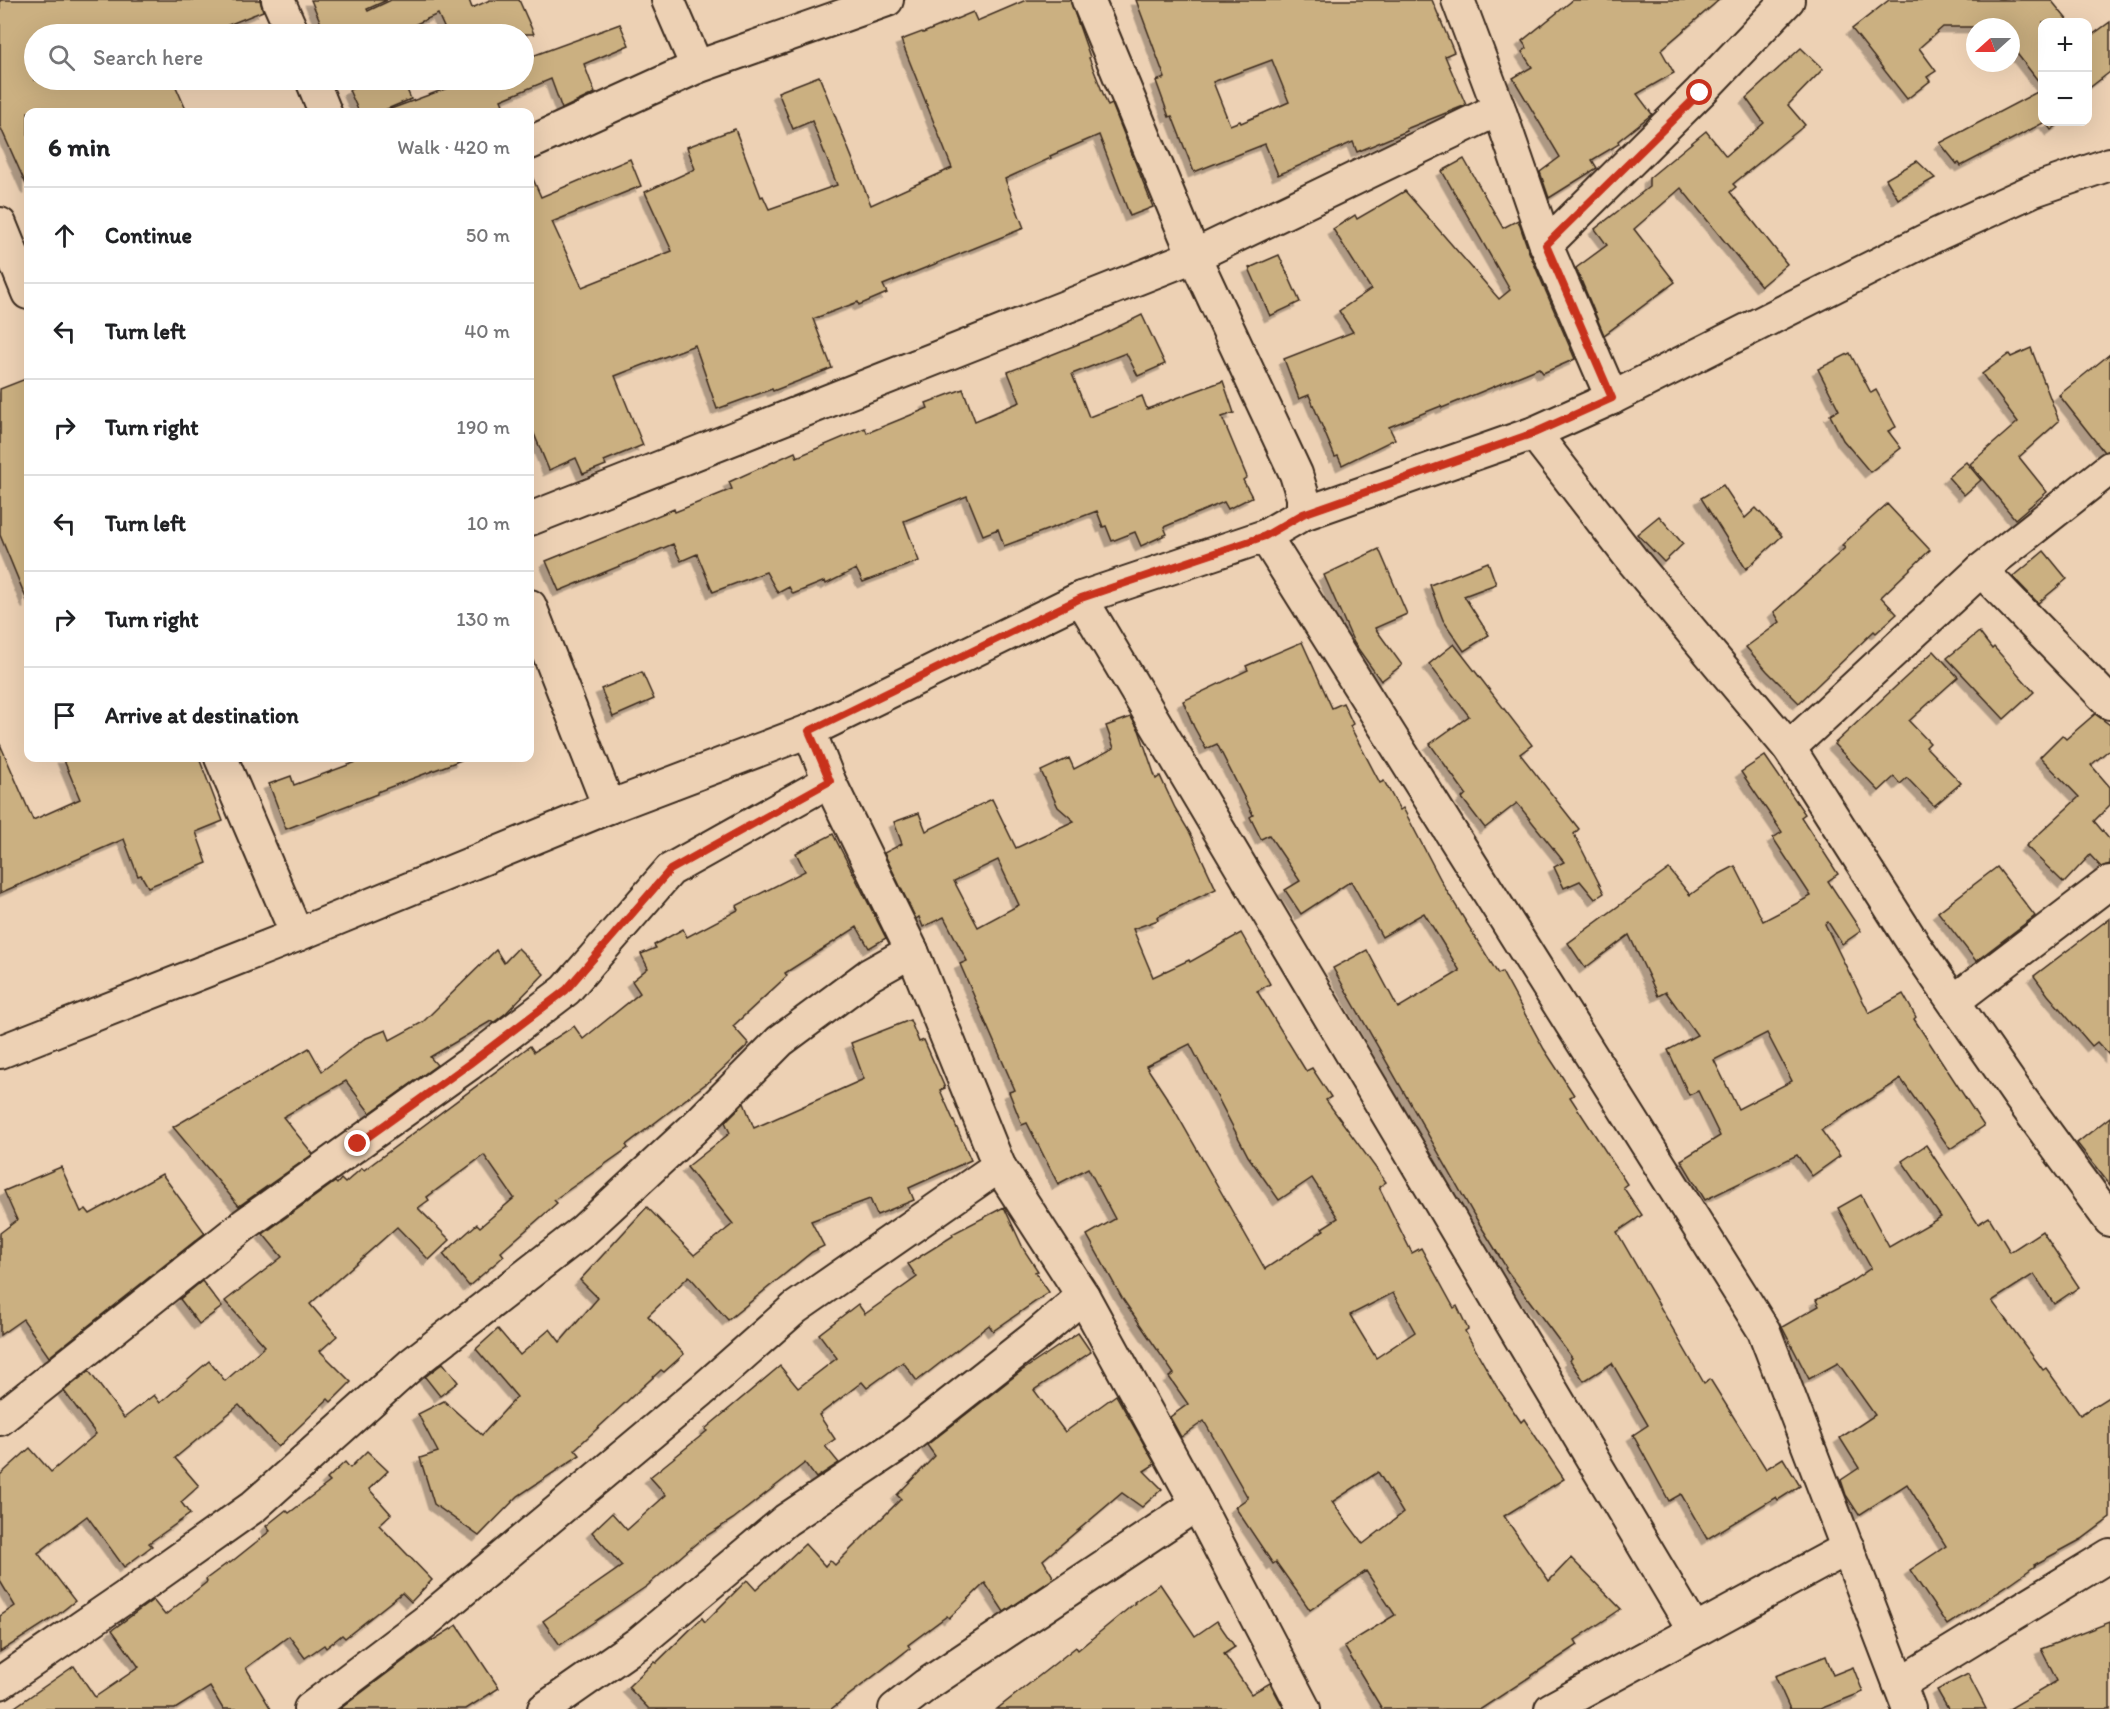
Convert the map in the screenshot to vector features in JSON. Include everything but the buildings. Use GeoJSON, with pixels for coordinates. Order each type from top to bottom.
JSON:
{"type":"FeatureCollection","features":[{"type":"Feature","properties":{"kind":"street"},"geometry":{"type":"LineString","coordinates":[[278,0],[289,24]]}},
{"type":"Feature","properties":{"kind":"street"},"geometry":{"type":"LineString","coordinates":[[668,0],[697,67]]}},
{"type":"Feature","properties":{"kind":"street"},"geometry":{"type":"LineString","coordinates":[[534,141],[697,67],[887,0]]}},
{"type":"Feature","properties":{"kind":"street"},"geometry":{"type":"LineString","coordinates":[[1088,0],[1194,256],[1296,474],[1303,497],[1303,514]]}},
{"type":"Feature","properties":{"kind":"street"},"geometry":{"type":"LineString","coordinates":[[1458,0],[1546,245],[1612,398]]}},
{"type":"Feature","properties":{"kind":"street"},"geometry":{"type":"LineString","coordinates":[[1546,245],[1700,93],[1788,0]]}},
{"type":"Feature","properties":{"kind":"street"},"geometry":{"type":"LineString","coordinates":[[316,90],[324,108]]}},
{"type":"Feature","properties":{"kind":"street"},"geometry":{"type":"LineString","coordinates":[[534,517],[1194,256],[1499,109]]}},
{"type":"Feature","properties":{"kind":"street"},"geometry":{"type":"LineString","coordinates":[[0,1052],[297,935],[609,807],[809,731],[1081,598],[1265,536],[1303,514],[1534,433],[1612,398],[1938,234],[2034,190],[2110,164]]}},
{"type":"Feature","properties":{"kind":"street"},"geometry":{"type":"LineString","coordinates":[[0,224],[24,283]]}},
{"type":"Feature","properties":{"kind":"street"},"geometry":{"type":"LineString","coordinates":[[1534,433],[1633,561],[1789,748],[1915,946],[2019,1096],[2110,1220]]}},
{"type":"Feature","properties":{"kind":"street"},"geometry":{"type":"LineString","coordinates":[[1789,748],[1981,570],[2110,468]]}},
{"type":"Feature","properties":{"kind":"street"},"geometry":{"type":"LineString","coordinates":[[1265,536],[1764,1331],[1904,1697],[2110,1555]]}},
{"type":"Feature","properties":{"kind":"street"},"geometry":{"type":"LineString","coordinates":[[1981,570],[2110,703]]}},
{"type":"Feature","properties":{"kind":"street"},"geometry":{"type":"LineString","coordinates":[[1081,598],[1694,1630]]}},
{"type":"Feature","properties":{"kind":"street"},"geometry":{"type":"LineString","coordinates":[[534,616],[609,807]]}},
{"type":"Feature","properties":{"kind":"street"},"geometry":{"type":"LineString","coordinates":[[809,731],[830,781],[912,951],[999,1166],[1083,1296],[1197,1504],[1304,1709]]}},
{"type":"Feature","properties":{"kind":"street"},"geometry":{"type":"LineString","coordinates":[[223,762],[297,935]]}},
{"type":"Feature","properties":{"kind":"street"},"geometry":{"type":"LineString","coordinates":[[0,1419],[244,1225],[469,1064],[566,990],[670,870],[830,781]]}},
{"type":"Feature","properties":{"kind":"street"},"geometry":{"type":"LineString","coordinates":[[1954,1001],[2110,882]]}},
{"type":"Feature","properties":{"kind":"street"},"geometry":{"type":"LineString","coordinates":[[0,1683],[253,1507],[412,1364],[583,1231],[693,1129],[780,1041],[869,975],[912,951]]}},
{"type":"Feature","properties":{"kind":"street"},"geometry":{"type":"LineString","coordinates":[[310,1709],[425,1622],[707,1386],[795,1308],[999,1166]]}},
{"type":"Feature","properties":{"kind":"street"},"geometry":{"type":"LineString","coordinates":[[544,1709],[640,1642],[786,1520],[898,1445],[1035,1337],[1083,1296]]}},
{"type":"Feature","properties":{"kind":"street"},"geometry":{"type":"LineString","coordinates":[[895,1709],[926,1685],[1197,1504]]}},
{"type":"Feature","properties":{"kind":"street"},"geometry":{"type":"LineString","coordinates":[[1551,1709],[1848,1548]]}},
{"type":"Feature","properties":{"kind":"route"},"geometry":{"type":"LineString","coordinates":[[358,1144],[566,990],[670,870],[830,781],[809,731],[1081,598],[1265,536],[1303,514],[1534,433],[1612,398],[1546,245],[1700,93]]}}]}
